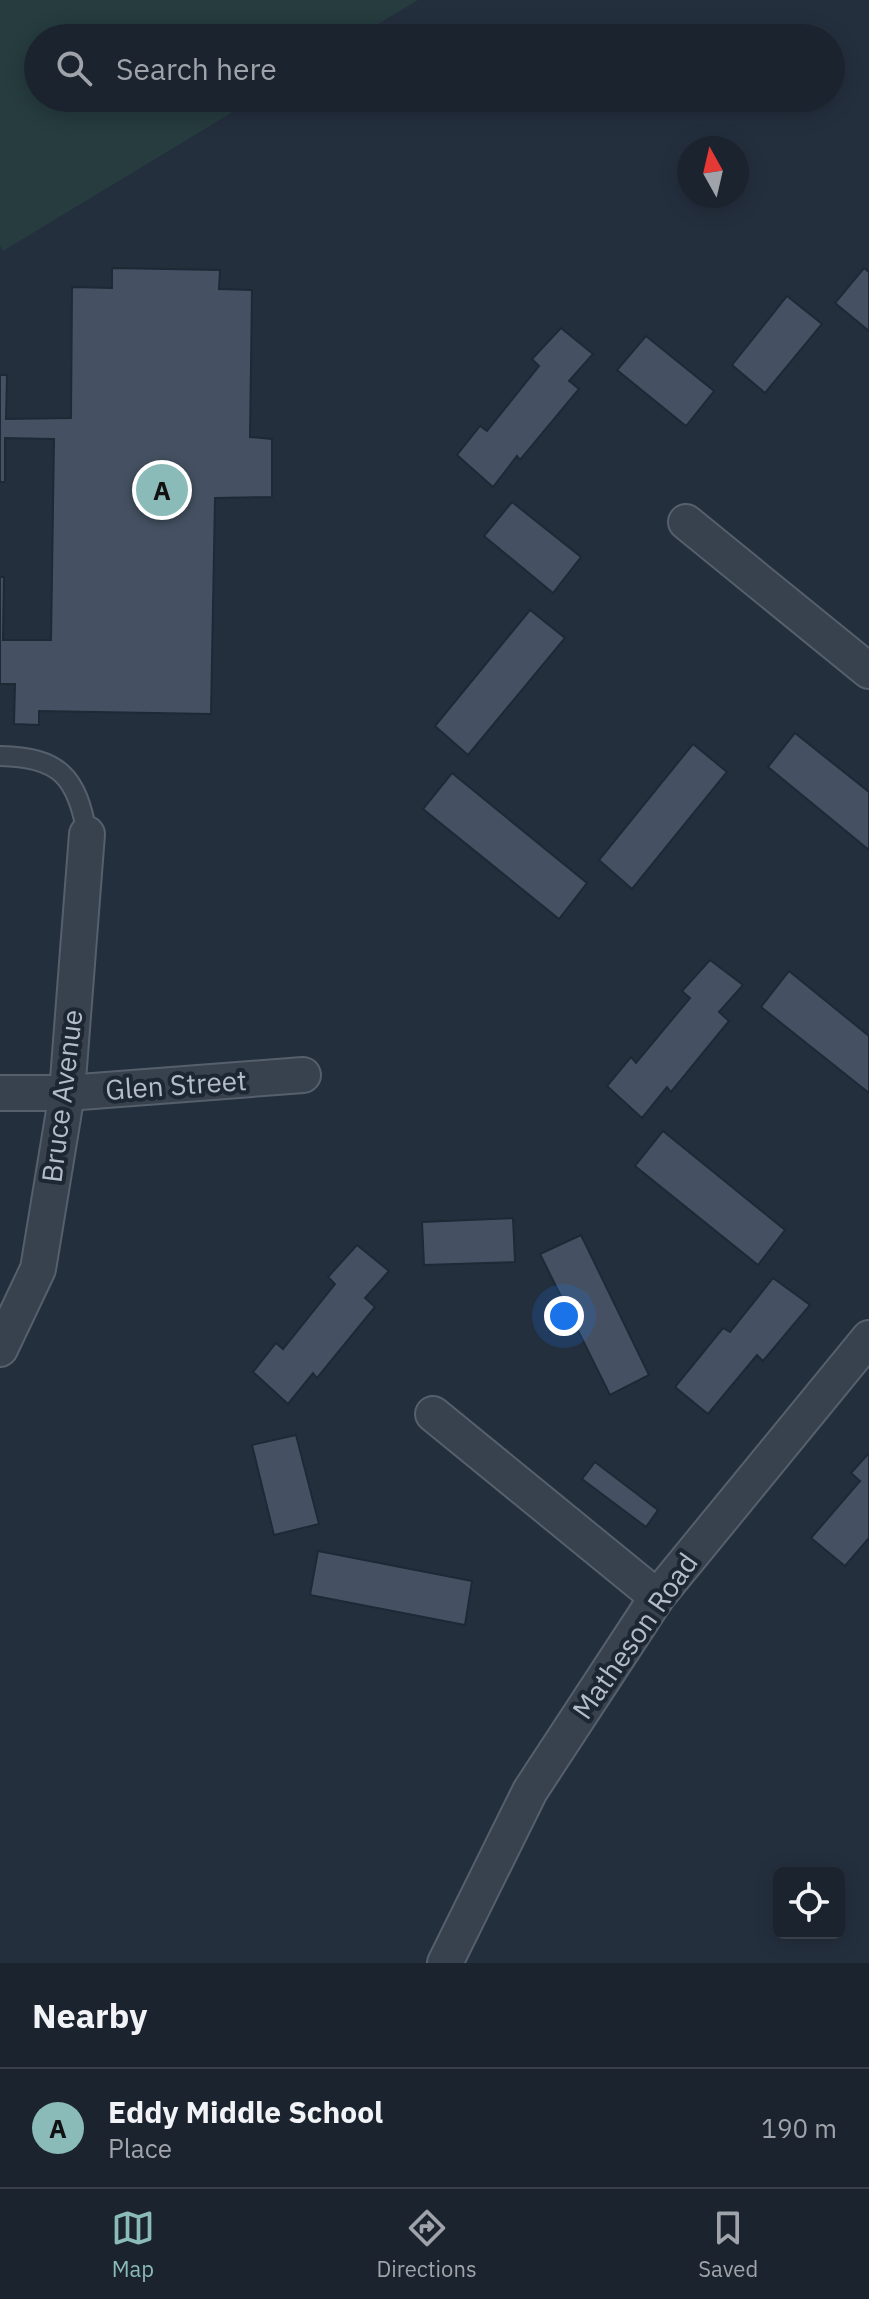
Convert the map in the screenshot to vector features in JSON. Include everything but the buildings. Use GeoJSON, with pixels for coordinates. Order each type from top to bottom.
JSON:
{"type":"FeatureCollection","features":[{"type":"Feature","properties":{"kind":"street"},"geometry":{"type":"LineString","coordinates":[[686,522],[869,671]]}},
{"type":"Feature","properties":{"kind":"street","name":"Bruce Avenue"},"geometry":{"type":"LineString","coordinates":[[0,1349],[38,1269],[67,1093],[87,834]]}},
{"type":"Feature","properties":{"kind":"street","name":"Glen Street"},"geometry":{"type":"LineString","coordinates":[[0,1093],[67,1093],[303,1075]]}},
{"type":"Feature","properties":{"kind":"street","name":"Matheson Road"},"geometry":{"type":"LineString","coordinates":[[445,1963],[530,1791],[657,1597],[869,1338]]}},
{"type":"Feature","properties":{"kind":"street"},"geometry":{"type":"LineString","coordinates":[[433,1414],[657,1597]]}},
{"type":"Feature","properties":{"kind":"lane"},"geometry":{"type":"LineString","coordinates":[[0,756],[32,756],[61,771],[81,800],[87,834]]}},
{"type":"Feature","properties":{"kind":"green space"},"geometry":{"type":"Polygon","coordinates":[[[0,0],[418,0],[378,24],[24,24],[24,112],[233,112],[3,251],[0,245],[0,0]]]}},
{"type":"Feature","properties":{"kind":"place","name":"Eddy Middle School"},"geometry":{"type":"Point","coordinates":[162,490]}}]}
